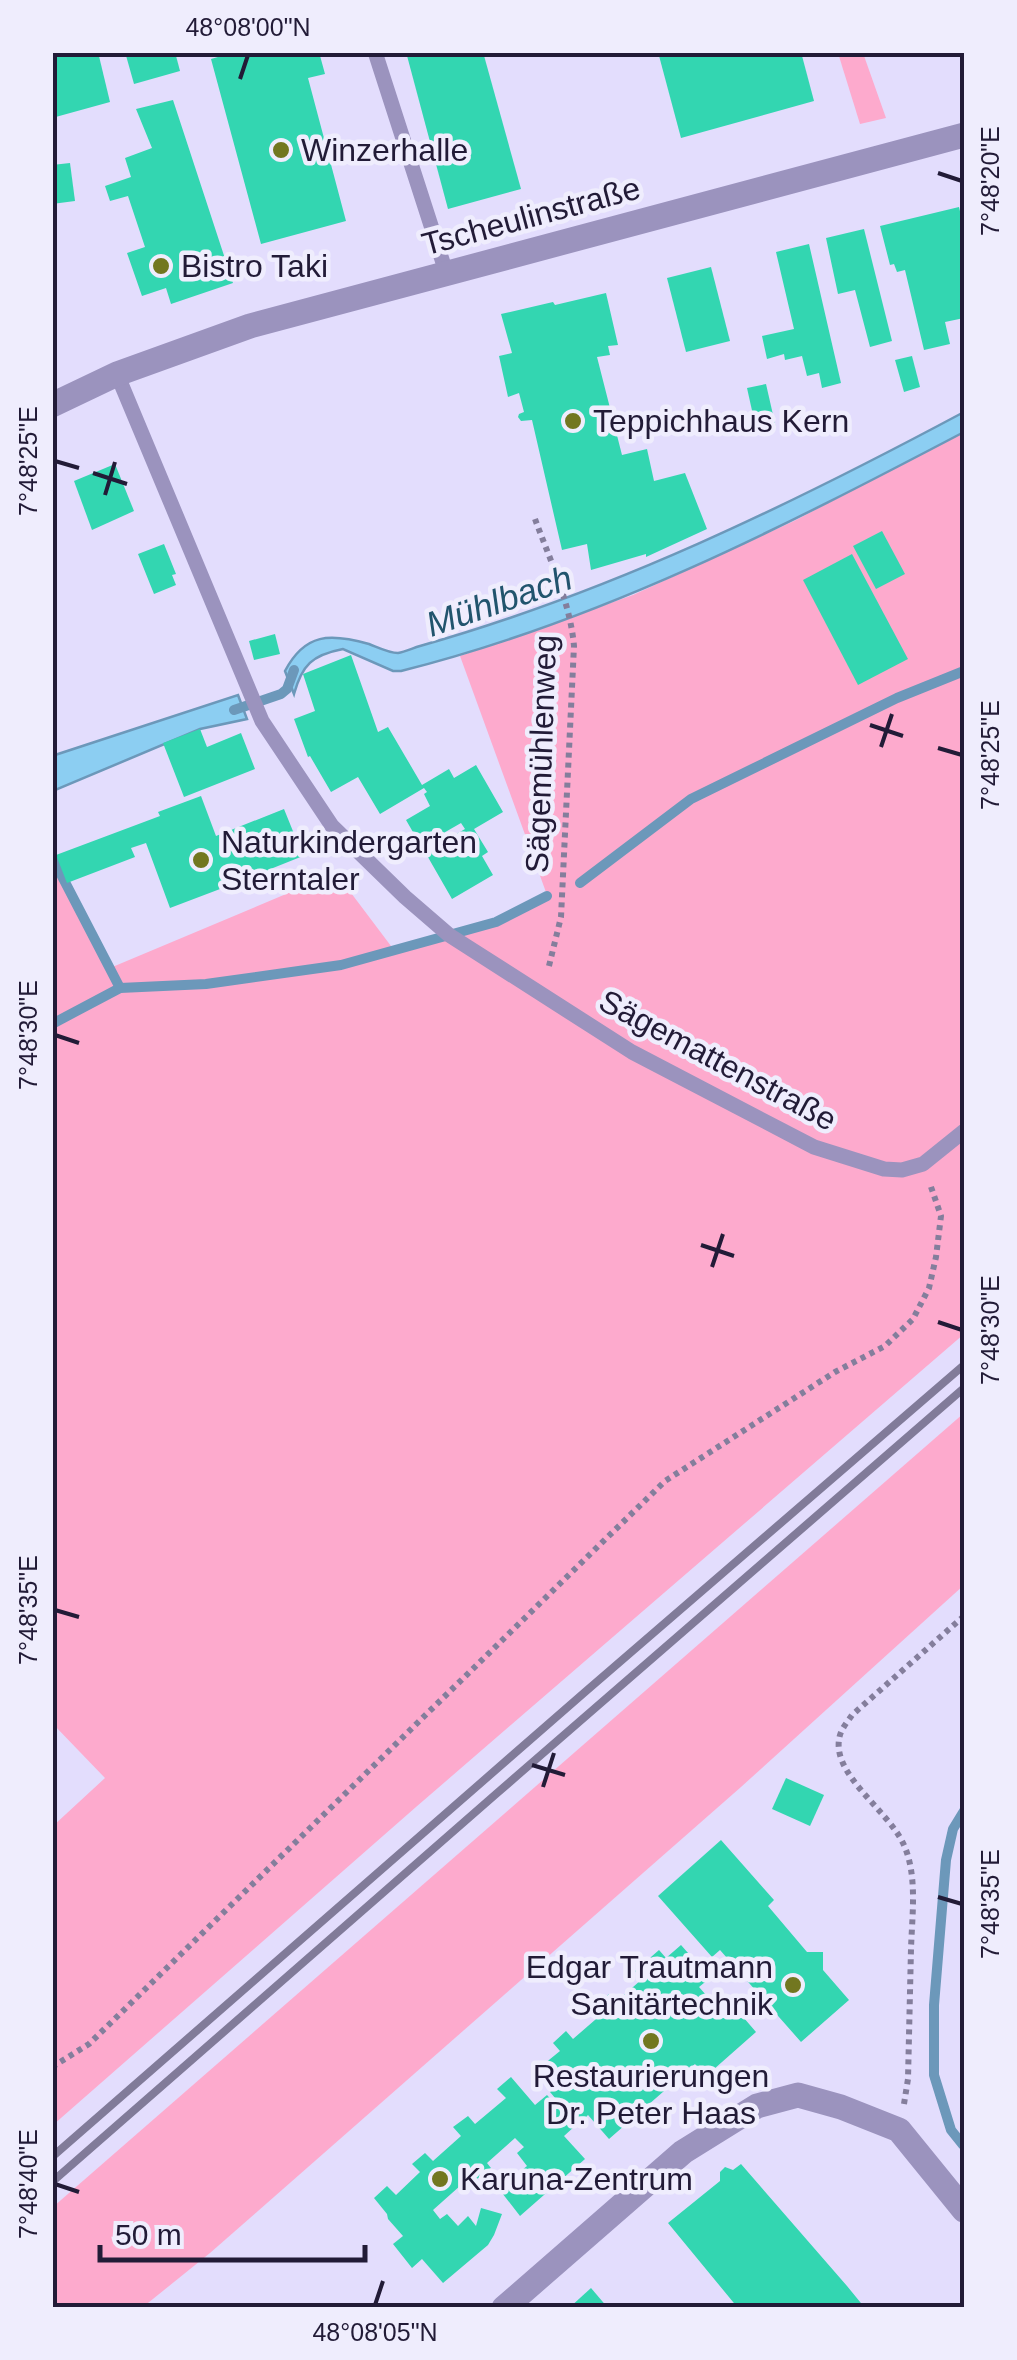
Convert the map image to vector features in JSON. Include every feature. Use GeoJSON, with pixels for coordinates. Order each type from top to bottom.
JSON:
{"type":"FeatureCollection","features":[{"type":"Feature","properties":{"kind":"street","name":"Tscheulinstraße"},"geometry":{"type":"LineString","coordinates":[[52,405],[117,374],[250,326],[964,135]]}},
{"type":"Feature","properties":{"kind":"street"},"geometry":{"type":"LineString","coordinates":[[504,2308],[683,2152],[758,2106],[798,2095],[841,2106],[899,2130],[964,2210]]}},
{"type":"Feature","properties":{"kind":"lane"},"geometry":{"type":"LineString","coordinates":[[375,52],[446,272]]}},
{"type":"Feature","properties":{"kind":"lane","name":"Sägemattenstraße"},"geometry":{"type":"LineString","coordinates":[[117,374],[262,720],[332,826],[404,897],[449,935],[632,1052],[814,1147],[884,1168],[902,1170],[924,1164]]}},
{"type":"Feature","properties":{"kind":"lane"},"geometry":{"type":"LineString","coordinates":[[924,1164],[964,1130]]}},
{"type":"Feature","properties":{"kind":"path","name":"Sägemühlenweg"},"geometry":{"type":"LineString","coordinates":[[535,519],[560,586],[574,646],[560,917],[542,994]]}},
{"type":"Feature","properties":{"kind":"path"},"geometry":{"type":"LineString","coordinates":[[52,2066],[89,2044],[665,1481],[835,1372],[885,1346],[913,1319],[929,1288],[940,1216],[924,1164]]}},
{"type":"Feature","properties":{"kind":"path"},"geometry":{"type":"LineString","coordinates":[[899,2130],[908,2079],[910,1864],[904,1844],[892,1826],[848,1774],[838,1755],[840,1733],[852,1715],[964,1616]]}},
{"type":"Feature","properties":{"kind":"shaded area"},"geometry":{"type":"Polygon","coordinates":[[[838,53],[863,53],[886,118],[860,124],[838,53]]]}},
{"type":"Feature","properties":{"kind":"shaded area"},"geometry":{"type":"Polygon","coordinates":[[[964,432],[964,1334],[53,2125],[53,1826],[105,1778],[53,1724],[52,857],[110,968],[336,873],[394,950],[496,922],[547,895],[460,656],[633,595],[794,521],[964,432]]]}},
{"type":"Feature","properties":{"kind":"shaded area"},"geometry":{"type":"Polygon","coordinates":[[[964,1413],[964,1585],[741,1787],[210,2253],[143,2307],[53,2307],[53,2207],[964,1413]]]}},
{"type":"Feature","properties":{"kind":"water"},"geometry":{"type":"Polygon","coordinates":[[[964,412],[964,432],[759,536],[619,598],[548,626],[401,671],[343,649],[332,651],[310,663],[294,694],[285,671],[310,643],[342,638],[398,653],[561,600],[766,513],[964,412]]]}},
{"type":"Feature","properties":{"kind":"water"},"geometry":{"type":"Polygon","coordinates":[[[238,695],[247,719],[200,729],[53,791],[52,756],[238,695]]]}},
{"type":"Feature","properties":{"kind":"building"},"geometry":{"type":"Polygon","coordinates":[[[52,52],[98,52],[110,102],[52,118],[52,52]]]}},
{"type":"Feature","properties":{"kind":"building"},"geometry":{"type":"Polygon","coordinates":[[[125,52],[175,52],[180,71],[134,84],[125,52]]]}},
{"type":"Feature","properties":{"kind":"building","name":"Winzerhalle"},"geometry":{"type":"Polygon","coordinates":[[[235,52],[319,52],[325,74],[308,78],[346,221],[261,244],[211,59],[235,52]]]}},
{"type":"Feature","properties":{"kind":"building"},"geometry":{"type":"Polygon","coordinates":[[[406,52],[483,52],[521,189],[448,209],[406,52]]]}},
{"type":"Feature","properties":{"kind":"building"},"geometry":{"type":"Polygon","coordinates":[[[658,52],[801,52],[814,101],[681,138],[658,52]]]}},
{"type":"Feature","properties":{"kind":"building"},"geometry":{"type":"Polygon","coordinates":[[[173,100],[233,283],[171,304],[166,288],[142,296],[127,253],[145,247],[128,196],[110,201],[105,186],[131,177],[125,158],[152,148],[136,109],[173,100]]]}},
{"type":"Feature","properties":{"kind":"building"},"geometry":{"type":"Polygon","coordinates":[[[70,163],[75,201],[52,204],[52,165],[70,163]]]}},
{"type":"Feature","properties":{"kind":"building"},"geometry":{"type":"Polygon","coordinates":[[[959,207],[964,228],[964,318],[945,322],[950,344],[924,350],[905,270],[897,272],[894,264],[890,265],[880,226],[959,207]]]}},
{"type":"Feature","properties":{"kind":"building"},"geometry":{"type":"Polygon","coordinates":[[[864,229],[892,341],[870,347],[855,290],[838,294],[826,238],[864,229]]]}},
{"type":"Feature","properties":{"kind":"building"},"geometry":{"type":"Polygon","coordinates":[[[809,244],[841,383],[822,388],[819,373],[807,376],[802,356],[785,360],[784,354],[767,359],[762,336],[794,329],[776,252],[809,244]]]}},
{"type":"Feature","properties":{"kind":"building"},"geometry":{"type":"Polygon","coordinates":[[[711,267],[730,341],[686,352],[667,278],[711,267]]]}},
{"type":"Feature","properties":{"kind":"building","name":"Teppichhaus Kern"},"geometry":{"type":"Polygon","coordinates":[[[606,293],[618,345],[608,346],[610,355],[597,357],[622,455],[647,449],[654,481],[685,473],[707,529],[646,557],[591,570],[587,544],[562,550],[532,420],[521,421],[518,417],[524,412],[519,393],[508,397],[499,356],[512,353],[501,314],[606,293]]]}},
{"type":"Feature","properties":{"kind":"building"},"geometry":{"type":"Polygon","coordinates":[[[912,356],[920,387],[904,392],[895,360],[912,356]]]}},
{"type":"Feature","properties":{"kind":"building"},"geometry":{"type":"Polygon","coordinates":[[[766,384],[776,428],[757,433],[747,388],[766,384]]]}},
{"type":"Feature","properties":{"kind":"building"},"geometry":{"type":"Polygon","coordinates":[[[115,464],[134,511],[92,530],[74,481],[115,464]]]}},
{"type":"Feature","properties":{"kind":"building"},"geometry":{"type":"Polygon","coordinates":[[[882,531],[905,574],[876,589],[853,546],[882,531]]]}},
{"type":"Feature","properties":{"kind":"building"},"geometry":{"type":"Polygon","coordinates":[[[164,544],[176,574],[172,575],[176,585],[154,594],[138,554],[164,544]]]}},
{"type":"Feature","properties":{"kind":"building"},"geometry":{"type":"Polygon","coordinates":[[[852,554],[908,659],[858,685],[803,580],[852,554]]]}},
{"type":"Feature","properties":{"kind":"building"},"geometry":{"type":"Polygon","coordinates":[[[275,634],[280,654],[254,660],[249,641],[275,634]]]}},
{"type":"Feature","properties":{"kind":"building"},"geometry":{"type":"Polygon","coordinates":[[[351,655],[378,732],[388,727],[422,785],[449,769],[454,778],[476,765],[503,812],[474,829],[488,852],[482,856],[493,875],[452,899],[425,852],[465,829],[461,823],[421,846],[406,820],[430,806],[424,788],[380,814],[358,777],[331,792],[308,757],[294,719],[315,711],[303,674],[351,655]]]}},
{"type":"Feature","properties":{"kind":"building"},"geometry":{"type":"Polygon","coordinates":[[[200,729],[207,747],[241,733],[255,769],[184,797],[163,743],[200,729]]]}},
{"type":"Feature","properties":{"kind":"building"},"geometry":{"type":"Polygon","coordinates":[[[201,796],[216,836],[284,809],[303,856],[268,870],[271,878],[252,885],[249,878],[170,908],[146,843],[131,848],[135,857],[67,883],[56,855],[160,816],[158,812],[201,796]]]}},
{"type":"Feature","properties":{"kind":"building"},"geometry":{"type":"Polygon","coordinates":[[[786,1778],[824,1795],[810,1826],[772,1809],[786,1778]]]}},
{"type":"Feature","properties":{"kind":"building"},"geometry":{"type":"Polygon","coordinates":[[[721,1840],[774,1900],[768,1906],[807,1952],[823,1952],[823,1970],[849,2000],[801,2042],[720,1950],[712,1957],[658,1896],[721,1840]]]}},
{"type":"Feature","properties":{"kind":"building","name":"Restaurierungen Dr. Peter Haas"},"geometry":{"type":"Polygon","coordinates":[[[681,1945],[710,1978],[699,1987],[721,2012],[731,2003],[756,2032],[705,2077],[695,2064],[609,2139],[588,2115],[578,2125],[550,2092],[560,2083],[544,2064],[560,2051],[553,2043],[566,2031],[573,2039],[603,2013],[596,2005],[609,1994],[616,2002],[641,1980],[635,1971],[659,1950],[666,1958],[681,1945]]]}},
{"type":"Feature","properties":{"kind":"building","name":"Karuna-Zentrum"},"geometry":{"type":"Polygon","coordinates":[[[511,2077],[535,2105],[547,2095],[575,2126],[564,2136],[585,2159],[520,2216],[499,2189],[527,2166],[517,2153],[524,2147],[515,2138],[487,2163],[491,2168],[473,2182],[470,2177],[433,2210],[440,2219],[447,2214],[458,2226],[468,2216],[476,2226],[481,2208],[502,2214],[488,2245],[443,2283],[422,2259],[412,2268],[393,2244],[403,2236],[374,2198],[387,2186],[396,2195],[420,2172],[412,2164],[425,2153],[433,2161],[461,2136],[453,2127],[468,2116],[475,2124],[506,2098],[497,2089],[511,2077]]]}},
{"type":"Feature","properties":{"kind":"building"},"geometry":{"type":"Polygon","coordinates":[[[741,2164],[865,2308],[738,2308],[668,2223],[720,2181],[720,2172],[725,2167],[733,2170],[741,2164]]]}},
{"type":"Feature","properties":{"kind":"building"},"geometry":{"type":"Polygon","coordinates":[[[591,2288],[608,2308],[569,2308],[591,2288]]]}},
{"type":"Feature","properties":{"kind":"waterway","name":"Mühlbach"},"geometry":{"type":"LineString","coordinates":[[234,710],[281,694],[294,670]]}},
{"type":"Feature","properties":{"kind":"waterway"},"geometry":{"type":"LineString","coordinates":[[580,883],[691,799],[897,698],[964,671]]}},
{"type":"Feature","properties":{"kind":"waterway"},"geometry":{"type":"LineString","coordinates":[[52,857],[120,988]]}},
{"type":"Feature","properties":{"kind":"waterway"},"geometry":{"type":"LineString","coordinates":[[52,1024],[120,988],[206,984],[341,965],[496,922],[547,896]]}},
{"type":"Feature","properties":{"kind":"waterway"},"geometry":{"type":"LineString","coordinates":[[963,2145],[951,2130],[934,2075],[934,2005],[946,1860],[953,1829],[964,1811]]}},
{"type":"Feature","properties":{"kind":"railway"},"geometry":{"type":"LineString","coordinates":[[52,2157],[964,1365]]}},
{"type":"Feature","properties":{"kind":"railway"},"geometry":{"type":"LineString","coordinates":[[52,2182],[964,1388]]}},
{"type":"Feature","properties":{"kind":"place","name":"Winzerhalle"},"geometry":{"type":"Point","coordinates":[281,150]}},
{"type":"Feature","properties":{"kind":"place","name":"Bistro Taki"},"geometry":{"type":"Point","coordinates":[161,266]}},
{"type":"Feature","properties":{"kind":"place","name":"Teppichhaus Kern"},"geometry":{"type":"Point","coordinates":[573,421]}},
{"type":"Feature","properties":{"kind":"place","name":"Naturkindergarten Sterntaler"},"geometry":{"type":"Point","coordinates":[201,860]}},
{"type":"Feature","properties":{"kind":"place","name":"Edgar Trautmann Sanitärtechnik"},"geometry":{"type":"Point","coordinates":[793,1985]}},
{"type":"Feature","properties":{"kind":"place","name":"Restaurierungen Dr. Peter Haas"},"geometry":{"type":"Point","coordinates":[651,2041]}},
{"type":"Feature","properties":{"kind":"place","name":"Karuna-Zentrum"},"geometry":{"type":"Point","coordinates":[440,2179]}}]}
